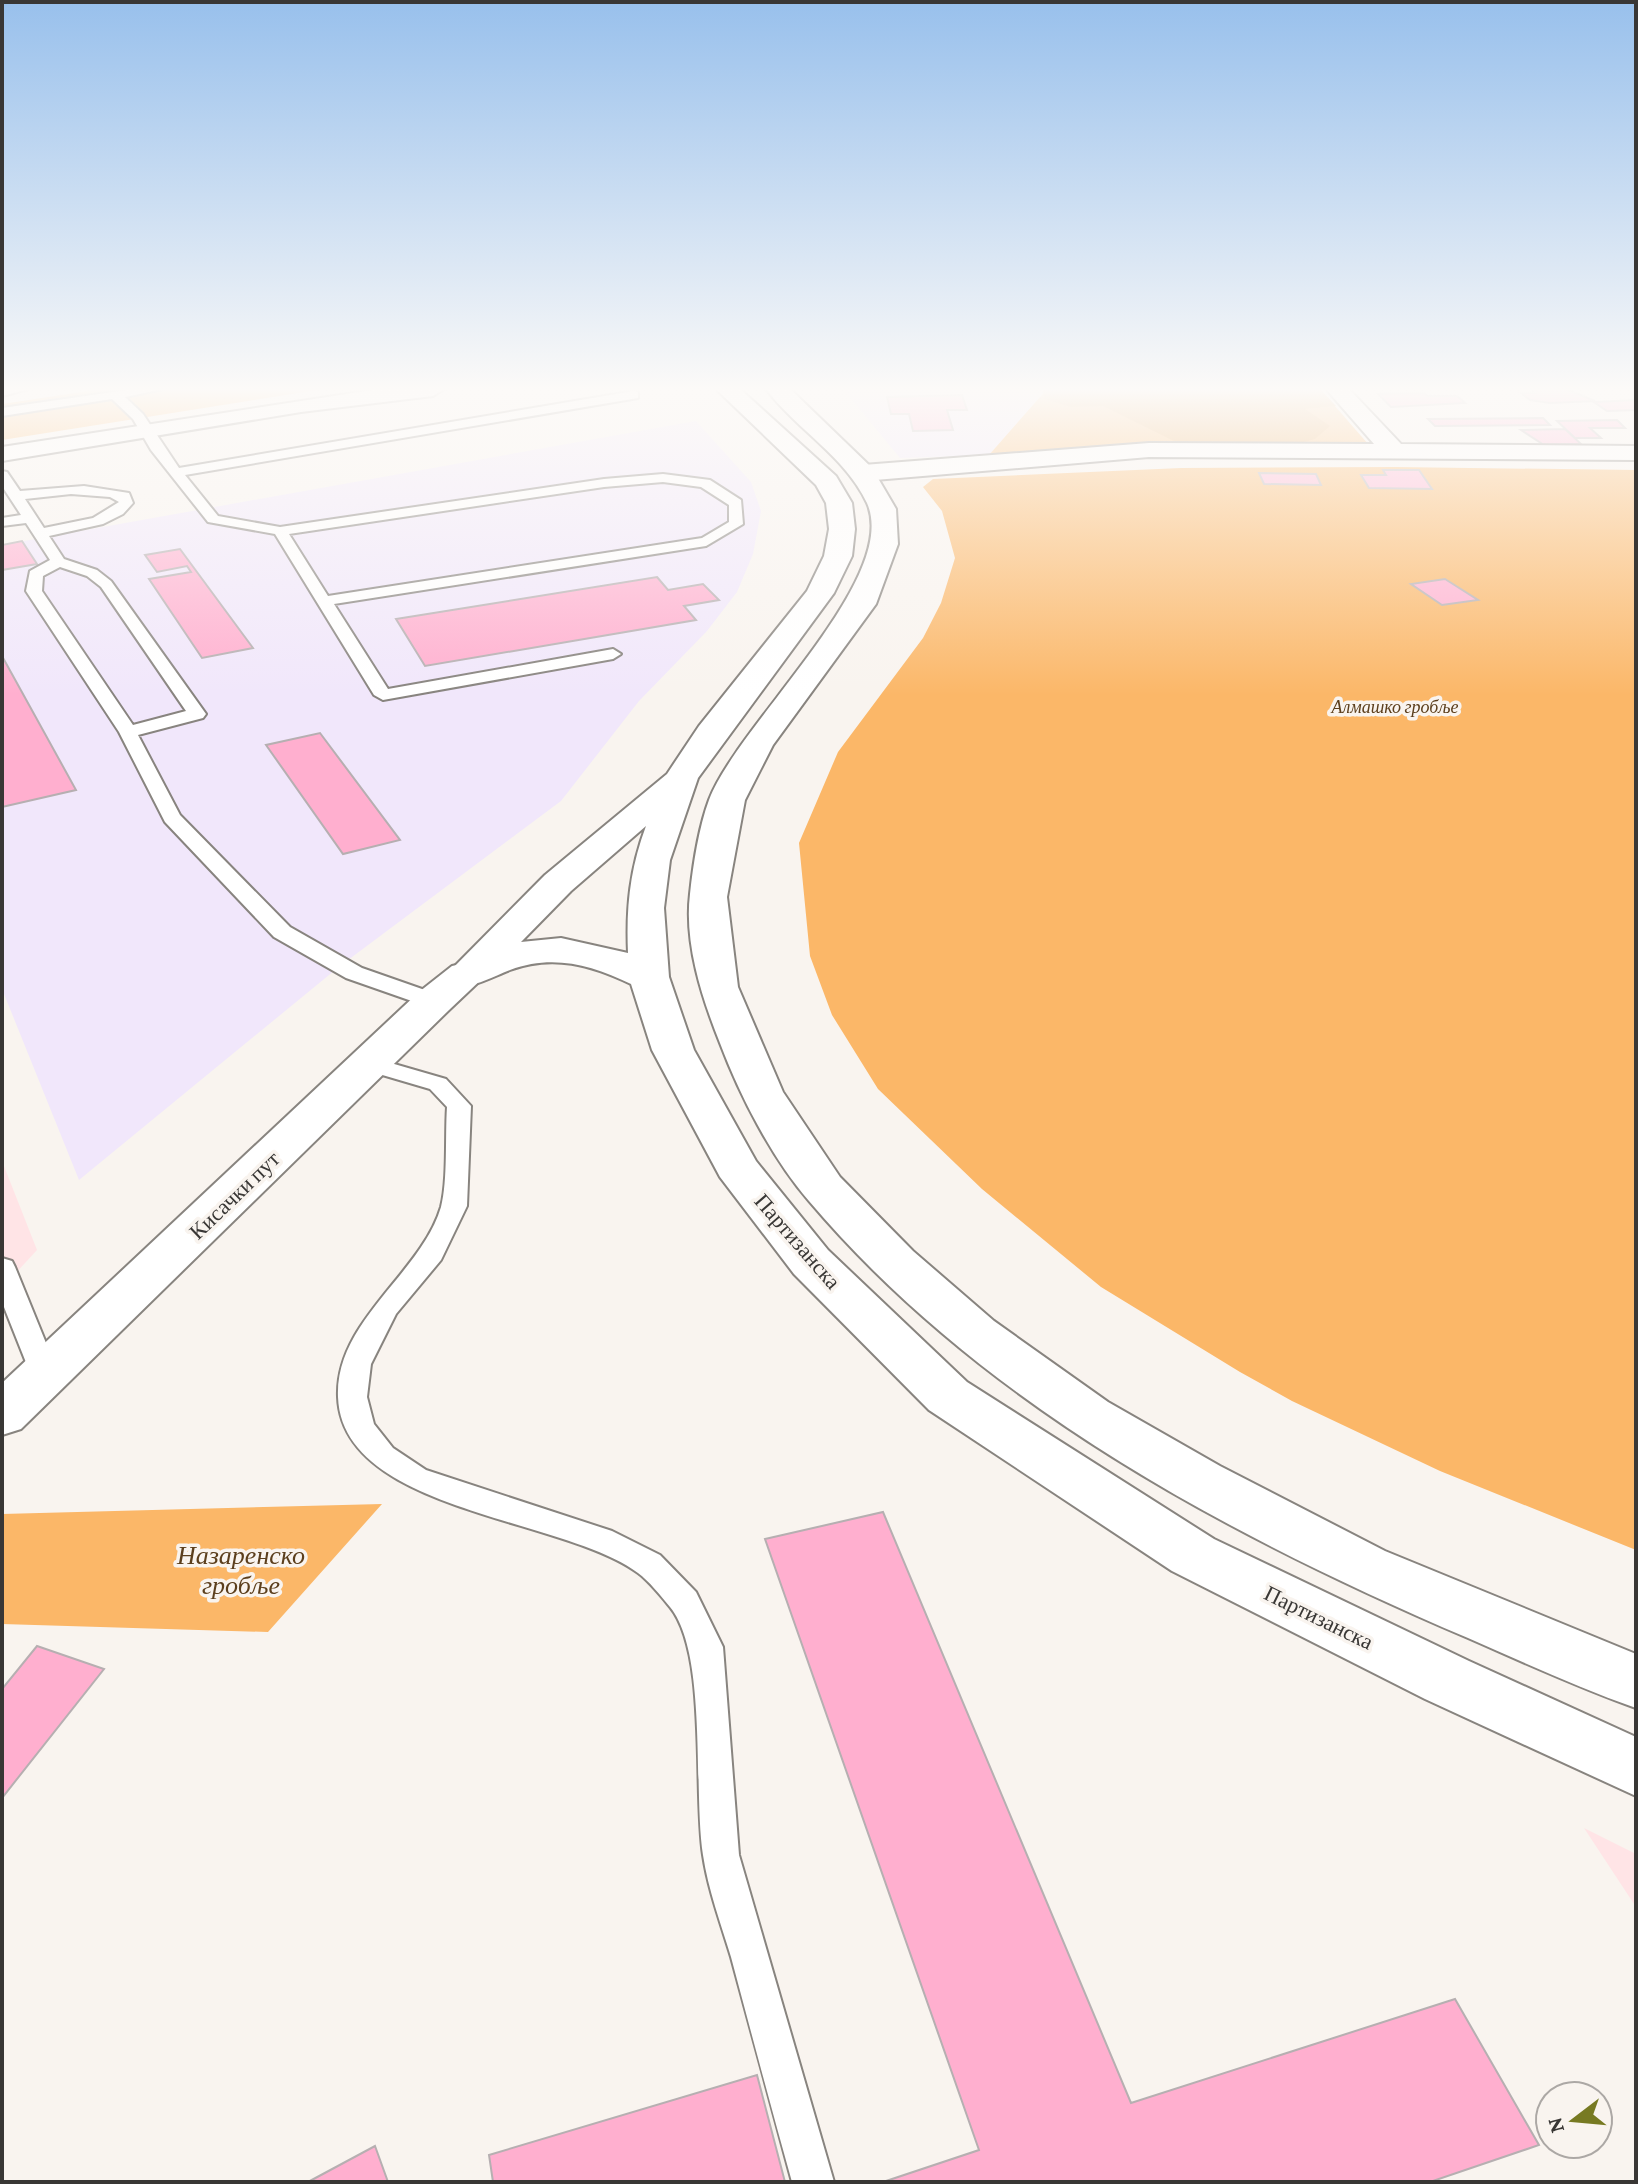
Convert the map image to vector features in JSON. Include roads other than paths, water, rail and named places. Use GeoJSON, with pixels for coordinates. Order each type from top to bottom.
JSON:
{"type":"FeatureCollection","features":[{"type":"Feature","properties":{"kind":"main road","name":"Партизанска"},"geometry":{"type":"LineString","coordinates":[[832,491],[839,503],[842,529],[838,556],[820,593],[720,722],[681,778],[652,860],[645,908],[649,977],[673,1050],[736,1167],[811,1262],[948,1396],[1193,1555],[1447,1680],[1636,1767]]}},
{"type":"Feature","properties":{"kind":"main road"},"geometry":{"type":"LineString","coordinates":[[873,491],[883,509],[884,544],[873,579],[861,604],[757,744],[727,800],[708,897],[718,987],[761,1092],[823,1188],[896,1263],[976,1334],[1089,1416],[1200,1481],[1364,1568],[1636,1682]]}},
{"type":"Feature","properties":{"kind":"main road","name":"Кисачки пут"},"geometry":{"type":"LineString","coordinates":[[2,1415],[500,937],[681,778]]}},
{"type":"Feature","properties":{"kind":"main road"},"geometry":{"type":"LineString","coordinates":[[450,988],[507,956],[581,950],[613,960],[649,977]]}},
{"type":"Feature","properties":{"kind":"lane"},"geometry":{"type":"LineString","coordinates":[[11,495],[63,491]]}},
{"type":"Feature","properties":{"kind":"lane"},"geometry":{"type":"LineString","coordinates":[[2,522],[35,525],[103,520],[120,511],[126,503],[124,496],[109,491]]}},
{"type":"Feature","properties":{"kind":"lane"},"geometry":{"type":"LineString","coordinates":[[191,491],[213,519],[280,531],[551,491]]}},
{"type":"Feature","properties":{"kind":"lane"},"geometry":{"type":"LineString","coordinates":[[324,601],[706,542],[736,524],[736,503],[717,491]]}},
{"type":"Feature","properties":{"kind":"lane"},"geometry":{"type":"LineString","coordinates":[[11,495],[59,562],[92,573],[106,584],[197,714],[128,732]]}},
{"type":"Feature","properties":{"kind":"lane"},"geometry":{"type":"LineString","coordinates":[[280,531],[383,695],[613,654]]}},
{"type":"Feature","properties":{"kind":"lane"},"geometry":{"type":"LineString","coordinates":[[59,562],[35,574],[34,591],[128,732],[172,818],[282,932],[354,973],[450,988]]}},
{"type":"Feature","properties":{"kind":"lane"},"geometry":{"type":"LineString","coordinates":[[370,1064],[438,1084],[459,1106],[458,1143],[454,1206],[428,1260],[385,1309],[357,1364],[352,1397],[360,1428],[382,1456],[415,1478],[601,1540],[649,1564],[685,1601],[706,1647],[721,1855],[813,2182]]}},
{"type":"Feature","properties":{"kind":"lane"},"geometry":{"type":"LineString","coordinates":[[2,1267],[45,1375]]}},
{"type":"Feature","properties":{"kind":"park label","name":"Алмашко гробље"},"geometry":{"type":"Point","coordinates":[1395,707]}},
{"type":"Feature","properties":{"kind":"park label","name":"Назаренско гробље"},"geometry":{"type":"Point","coordinates":[241,1570]}}]}
